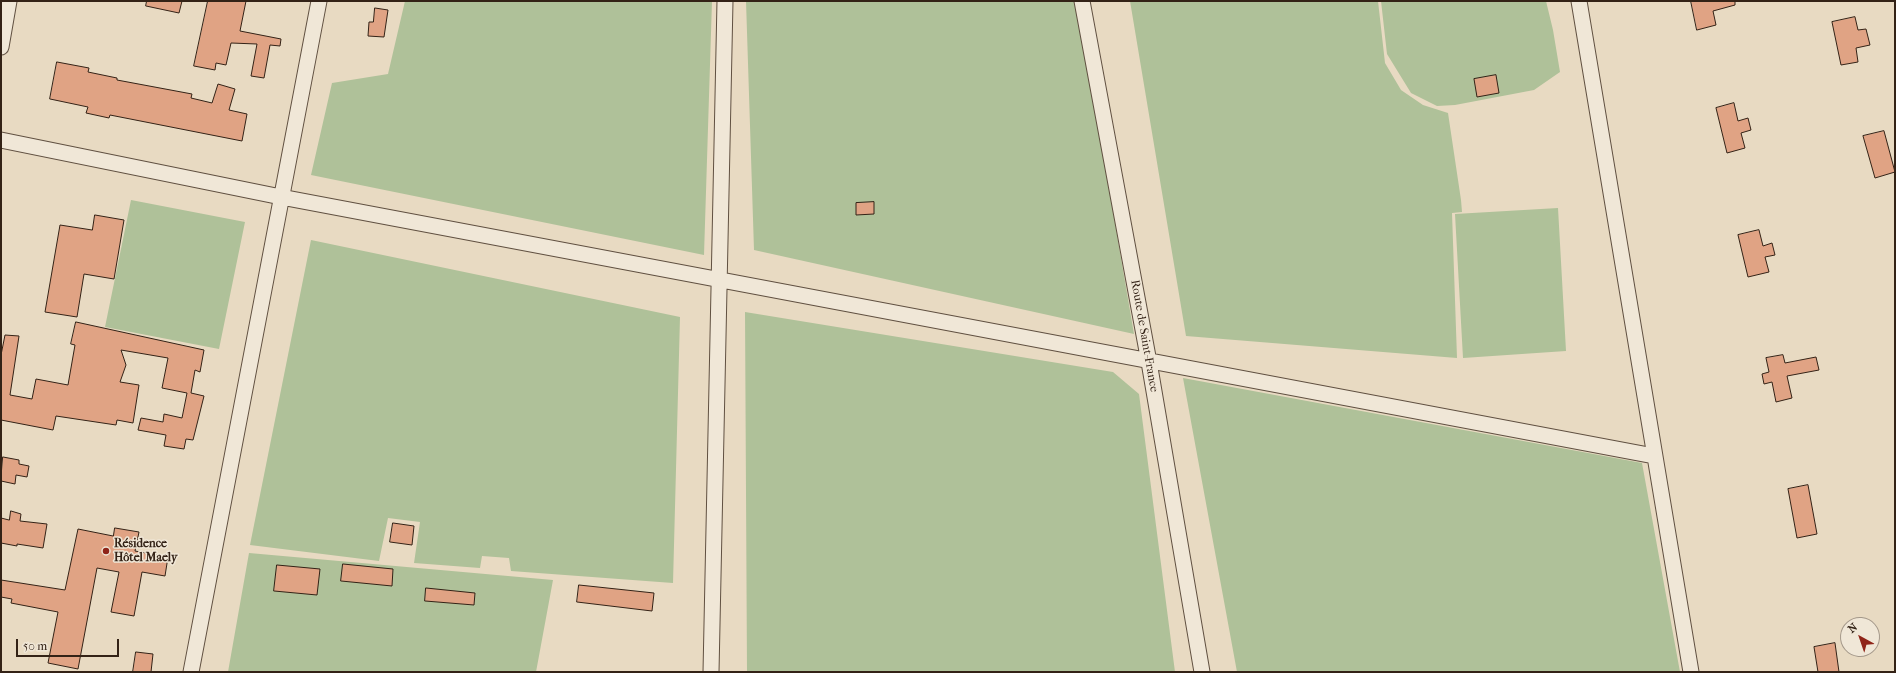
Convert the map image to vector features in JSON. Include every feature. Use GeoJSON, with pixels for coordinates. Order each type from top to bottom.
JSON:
{"type":"FeatureCollection","features":[{"type":"Feature","properties":{"kind":"street"},"geometry":{"type":"LineString","coordinates":[[1,47],[9,1]]}},
{"type":"Feature","properties":{"kind":"street"},"geometry":{"type":"LineString","coordinates":[[191,672],[318,1]]}},
{"type":"Feature","properties":{"kind":"street"},"geometry":{"type":"LineString","coordinates":[[711,672],[725,1]]}},
{"type":"Feature","properties":{"kind":"street","name":"Route de Saint-France"},"geometry":{"type":"LineString","coordinates":[[1082,1],[1149,362],[1202,672]]}},
{"type":"Feature","properties":{"kind":"street"},"geometry":{"type":"LineString","coordinates":[[1579,1],[1691,672]]}},
{"type":"Feature","properties":{"kind":"street"},"geometry":{"type":"LineString","coordinates":[[1,140],[281,197],[1149,362],[1654,456]]}},
{"type":"Feature","properties":{"kind":"green space"},"geometry":{"type":"Polygon","coordinates":[[[405,1],[712,1],[704,255],[311,175],[332,83],[388,74],[405,1]]]}},
{"type":"Feature","properties":{"kind":"green space"},"geometry":{"type":"Polygon","coordinates":[[[746,1],[1077,1],[1134,334],[754,250],[746,1]]]}},
{"type":"Feature","properties":{"kind":"green space"},"geometry":{"type":"Polygon","coordinates":[[[1130,1],[1378,1],[1385,63],[1401,90],[1423,105],[1448,113],[1462,212],[1452,213],[1457,358],[1186,336],[1130,1]]]}},
{"type":"Feature","properties":{"kind":"green space"},"geometry":{"type":"Polygon","coordinates":[[[1381,1],[1546,1],[1553,30],[1560,72],[1534,90],[1455,105],[1437,106],[1411,93],[1387,54],[1381,1]]]}},
{"type":"Feature","properties":{"kind":"green space"},"geometry":{"type":"Polygon","coordinates":[[[131,200],[245,222],[219,349],[105,327],[131,200]]]}},
{"type":"Feature","properties":{"kind":"green space"},"geometry":{"type":"Polygon","coordinates":[[[1558,208],[1566,351],[1463,358],[1455,214],[1558,208]]]}},
{"type":"Feature","properties":{"kind":"green space"},"geometry":{"type":"Polygon","coordinates":[[[311,240],[680,317],[673,583],[511,571],[509,558],[482,556],[480,568],[414,563],[420,522],[388,518],[379,561],[250,545],[311,240]]]}},
{"type":"Feature","properties":{"kind":"green space"},"geometry":{"type":"Polygon","coordinates":[[[745,312],[1113,372],[1139,394],[1175,672],[747,672],[745,312]]]}},
{"type":"Feature","properties":{"kind":"green space"},"geometry":{"type":"Polygon","coordinates":[[[1183,378],[1642,463],[1680,672],[1237,672],[1183,378]]]}},
{"type":"Feature","properties":{"kind":"green space"},"geometry":{"type":"Polygon","coordinates":[[[249,553],[553,580],[536,672],[228,672],[249,553]]]}},
{"type":"Feature","properties":{"kind":"building"},"geometry":{"type":"Polygon","coordinates":[[[147,1],[182,1],[179,13],[146,6],[147,1]]]}},
{"type":"Feature","properties":{"kind":"building"},"geometry":{"type":"Polygon","coordinates":[[[208,1],[246,1],[240,31],[281,39],[280,46],[270,45],[264,78],[251,76],[257,44],[231,43],[226,65],[216,63],[215,70],[194,66],[208,1]]]}},
{"type":"Feature","properties":{"kind":"building"},"geometry":{"type":"Polygon","coordinates":[[[1691,1],[1735,1],[1735,5],[1713,11],[1716,25],[1697,30],[1691,1]]]}},
{"type":"Feature","properties":{"kind":"building"},"geometry":{"type":"Polygon","coordinates":[[[375,8],[388,10],[384,37],[368,36],[369,22],[373,22],[375,8]]]}},
{"type":"Feature","properties":{"kind":"building"},"geometry":{"type":"Polygon","coordinates":[[[1855,17],[1858,30],[1866,29],[1870,45],[1856,48],[1858,62],[1841,65],[1832,22],[1855,17]]]}},
{"type":"Feature","properties":{"kind":"building"},"geometry":{"type":"Polygon","coordinates":[[[57,62],[89,68],[88,72],[117,78],[117,80],[192,94],[191,98],[212,103],[218,84],[235,89],[229,110],[247,114],[242,141],[110,115],[109,118],[86,113],[88,107],[50,99],[57,62]]]}},
{"type":"Feature","properties":{"kind":"building"},"geometry":{"type":"Polygon","coordinates":[[[1496,75],[1499,93],[1477,97],[1474,79],[1496,75]]]}},
{"type":"Feature","properties":{"kind":"building"},"geometry":{"type":"Polygon","coordinates":[[[1734,103],[1738,121],[1748,118],[1751,130],[1741,133],[1745,148],[1727,153],[1716,108],[1734,103]]]}},
{"type":"Feature","properties":{"kind":"building"},"geometry":{"type":"Polygon","coordinates":[[[1884,131],[1895,172],[1875,178],[1863,136],[1884,131]]]}},
{"type":"Feature","properties":{"kind":"building"},"geometry":{"type":"Polygon","coordinates":[[[874,202],[874,214],[856,215],[856,203],[874,202]]]}},
{"type":"Feature","properties":{"kind":"building"},"geometry":{"type":"Polygon","coordinates":[[[95,215],[124,220],[114,279],[84,274],[77,317],[45,312],[60,225],[92,230],[95,215]]]}},
{"type":"Feature","properties":{"kind":"building"},"geometry":{"type":"Polygon","coordinates":[[[1759,230],[1763,246],[1772,243],[1775,255],[1765,257],[1769,272],[1748,277],[1738,235],[1759,230]]]}},
{"type":"Feature","properties":{"kind":"building"},"geometry":{"type":"Polygon","coordinates":[[[76,322],[204,350],[200,372],[195,370],[191,393],[204,396],[193,440],[186,439],[184,449],[164,446],[166,435],[138,430],[141,418],[163,422],[164,414],[182,418],[187,393],[162,388],[168,358],[121,350],[126,365],[120,382],[139,385],[133,423],[117,420],[116,425],[56,416],[53,430],[1,420],[1,355],[5,335],[19,336],[10,395],[32,399],[36,379],[68,385],[75,345],[71,344],[76,322]]]}},
{"type":"Feature","properties":{"kind":"building"},"geometry":{"type":"Polygon","coordinates":[[[1783,355],[1785,363],[1816,357],[1819,370],[1787,376],[1792,398],[1776,402],[1772,382],[1764,384],[1762,374],[1769,372],[1766,358],[1783,355]]]}},
{"type":"Feature","properties":{"kind":"building"},"geometry":{"type":"Polygon","coordinates":[[[3,457],[19,460],[19,464],[29,466],[27,477],[16,475],[15,484],[1,481],[3,457]]]}},
{"type":"Feature","properties":{"kind":"building"},"geometry":{"type":"Polygon","coordinates":[[[1808,485],[1817,534],[1797,538],[1788,489],[1808,485]]]}},
{"type":"Feature","properties":{"kind":"building"},"geometry":{"type":"Polygon","coordinates":[[[11,511],[21,514],[20,521],[47,524],[43,548],[1,543],[1,518],[9,520],[11,511]]]}},
{"type":"Feature","properties":{"kind":"building"},"geometry":{"type":"Polygon","coordinates":[[[393,523],[414,526],[412,545],[390,542],[393,523]]]}},
{"type":"Feature","properties":{"kind":"building"},"geometry":{"type":"Polygon","coordinates":[[[115,528],[139,532],[135,551],[168,557],[165,576],[142,572],[134,616],[111,612],[119,572],[97,568],[78,669],[48,663],[58,612],[11,603],[12,599],[1,597],[1,580],[65,590],[78,529],[113,536],[115,528]]]}},
{"type":"Feature","properties":{"kind":"building"},"geometry":{"type":"Polygon","coordinates":[[[343,564],[393,569],[392,586],[341,581],[343,564]]]}},
{"type":"Feature","properties":{"kind":"building"},"geometry":{"type":"Polygon","coordinates":[[[277,565],[320,569],[317,595],[274,591],[277,565]]]}},
{"type":"Feature","properties":{"kind":"building"},"geometry":{"type":"Polygon","coordinates":[[[579,585],[654,593],[652,611],[577,602],[579,585]]]}},
{"type":"Feature","properties":{"kind":"building"},"geometry":{"type":"Polygon","coordinates":[[[426,588],[475,593],[474,605],[425,601],[426,588]]]}},
{"type":"Feature","properties":{"kind":"building"},"geometry":{"type":"Polygon","coordinates":[[[1835,643],[1839,672],[1818,672],[1814,647],[1835,643]]]}},
{"type":"Feature","properties":{"kind":"building"},"geometry":{"type":"Polygon","coordinates":[[[136,652],[153,654],[151,672],[133,672],[136,652]]]}},
{"type":"Feature","properties":{"kind":"place","name":"Résidence Hôtel Maely"},"geometry":{"type":"Point","coordinates":[106,551]}}]}
